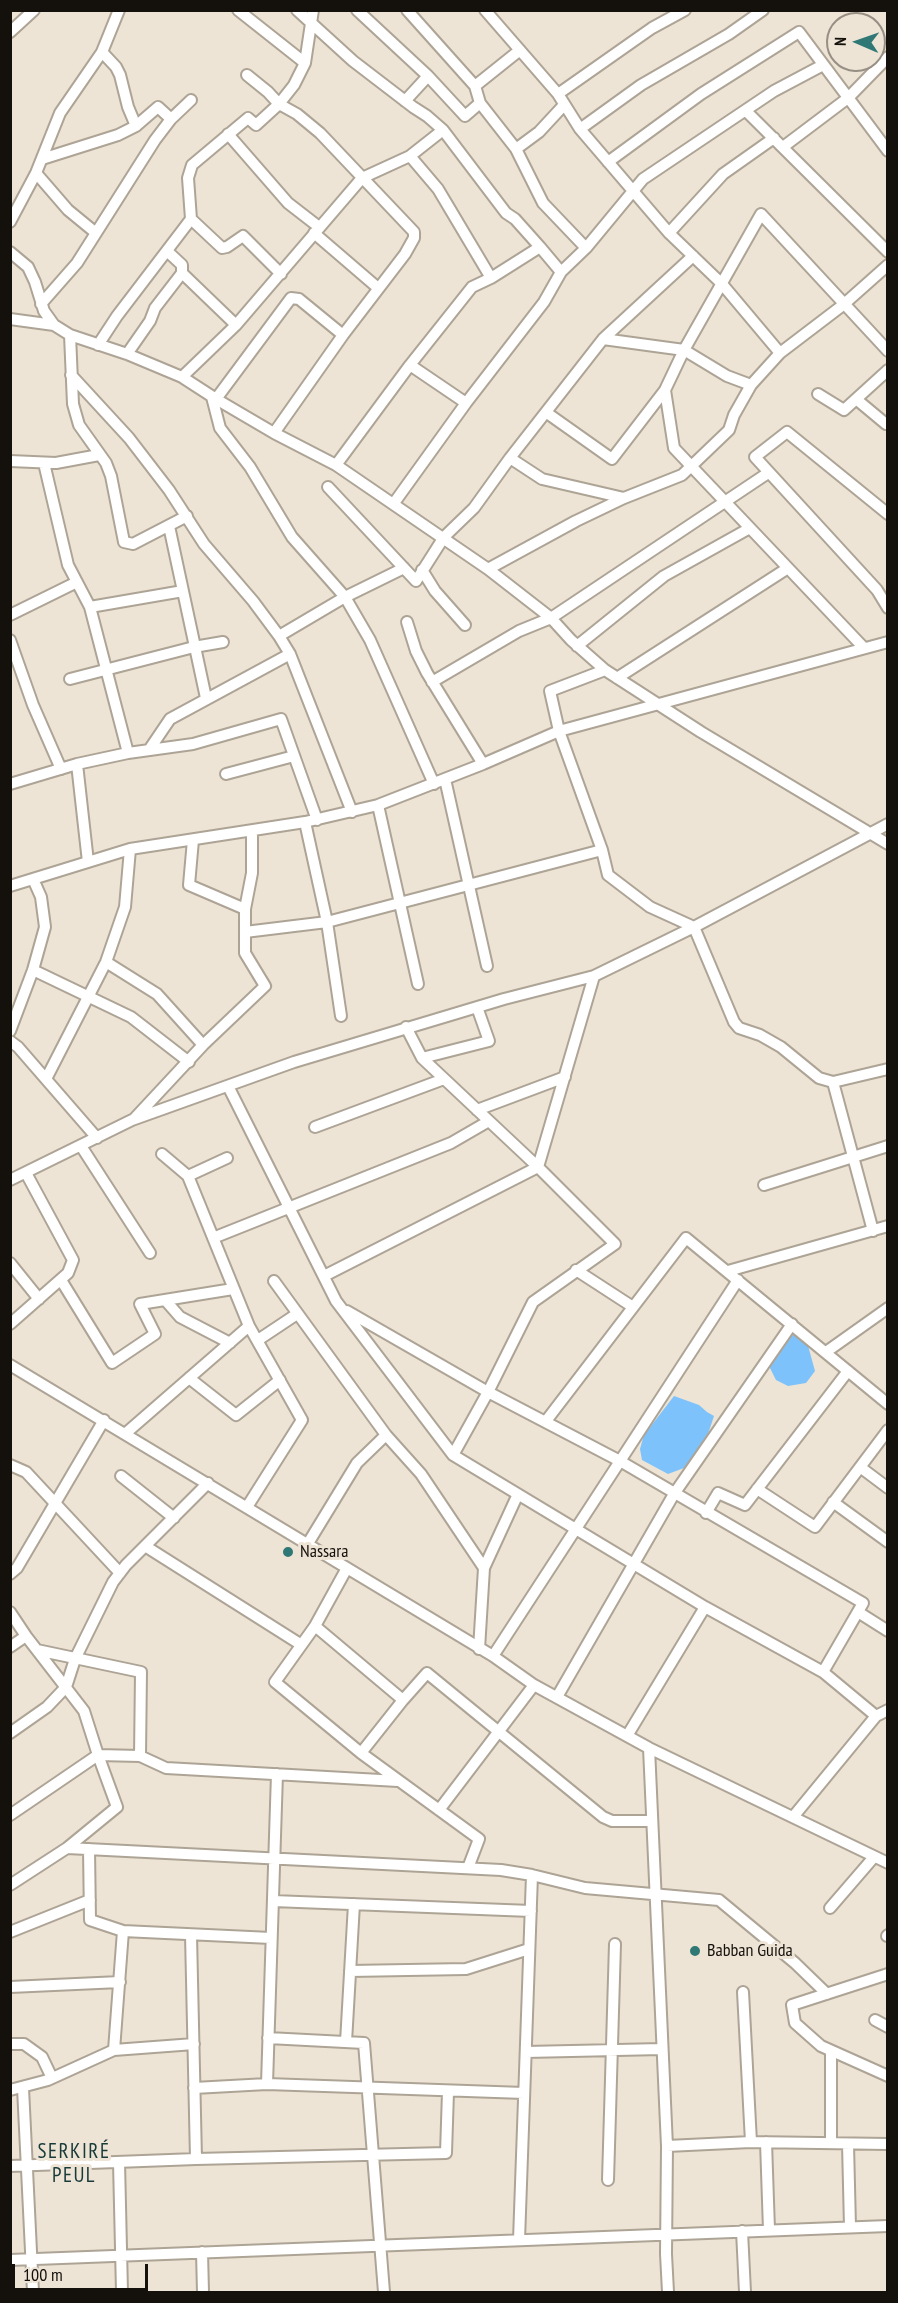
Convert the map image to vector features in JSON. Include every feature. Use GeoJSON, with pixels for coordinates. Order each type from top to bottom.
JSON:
{"type":"FeatureCollection","features":[{"type":"Feature","properties":{"kind":"street"},"geometry":{"type":"LineString","coordinates":[[10,32],[34,10]]}},
{"type":"Feature","properties":{"kind":"street"},"geometry":{"type":"LineString","coordinates":[[10,222],[36,173],[60,113],[102,52],[119,10]]}},
{"type":"Feature","properties":{"kind":"street"},"geometry":{"type":"LineString","coordinates":[[297,10],[352,61],[443,130],[506,213],[515,219],[561,272]]}},
{"type":"Feature","properties":{"kind":"street"},"geometry":{"type":"LineString","coordinates":[[98,345],[117,316],[191,219],[189,171],[192,165],[248,118],[256,125],[279,104],[294,85],[305,63],[314,10]]}},
{"type":"Feature","properties":{"kind":"street"},"geometry":{"type":"LineString","coordinates":[[357,10],[428,76],[465,116],[480,103]]}},
{"type":"Feature","properties":{"kind":"street"},"geometry":{"type":"LineString","coordinates":[[407,10],[475,86],[480,103],[516,149],[543,203],[586,248]]}},
{"type":"Feature","properties":{"kind":"street"},"geometry":{"type":"LineString","coordinates":[[485,10],[558,94],[580,129],[669,233],[722,284],[780,353]]}},
{"type":"Feature","properties":{"kind":"street"},"geometry":{"type":"LineString","coordinates":[[558,94],[652,28],[686,10]]}},
{"type":"Feature","properties":{"kind":"street"},"geometry":{"type":"LineString","coordinates":[[580,129],[640,85],[729,34],[763,10]]}},
{"type":"Feature","properties":{"kind":"street"},"geometry":{"type":"LineString","coordinates":[[242,12],[305,63]]}},
{"type":"Feature","properties":{"kind":"street"},"geometry":{"type":"LineString","coordinates":[[608,162],[701,94],[799,32],[888,151]]}},
{"type":"Feature","properties":{"kind":"street"},"geometry":{"type":"LineString","coordinates":[[475,86],[520,50]]}},
{"type":"Feature","properties":{"kind":"street"},"geometry":{"type":"LineString","coordinates":[[102,52],[120,75],[128,107],[136,126]]}},
{"type":"Feature","properties":{"kind":"street"},"geometry":{"type":"LineString","coordinates":[[783,147],[848,98],[888,57]]}},
{"type":"Feature","properties":{"kind":"street"},"geometry":{"type":"LineString","coordinates":[[394,503],[466,403],[544,302],[561,272],[586,248],[643,179],[774,91],[823,64]]}},
{"type":"Feature","properties":{"kind":"street"},"geometry":{"type":"LineString","coordinates":[[247,75],[279,104],[297,114],[320,134],[414,232],[411,245],[343,335],[274,433]]}},
{"type":"Feature","properties":{"kind":"street"},"geometry":{"type":"LineString","coordinates":[[405,101],[428,76]]}},
{"type":"Feature","properties":{"kind":"street"},"geometry":{"type":"LineString","coordinates":[[41,304],[74,267],[155,140],[171,119],[191,100]]}},
{"type":"Feature","properties":{"kind":"street"},"geometry":{"type":"LineString","coordinates":[[516,149],[539,132],[564,105]]}},
{"type":"Feature","properties":{"kind":"street"},"geometry":{"type":"LineString","coordinates":[[42,159],[118,135],[136,126],[158,107],[171,119]]}},
{"type":"Feature","properties":{"kind":"street"},"geometry":{"type":"LineString","coordinates":[[746,111],[888,252]]}},
{"type":"Feature","properties":{"kind":"street"},"geometry":{"type":"LineString","coordinates":[[182,376],[236,325],[362,178],[410,156],[443,130]]}},
{"type":"Feature","properties":{"kind":"street"},"geometry":{"type":"LineString","coordinates":[[228,134],[288,204],[378,288]]}},
{"type":"Feature","properties":{"kind":"street"},"geometry":{"type":"LineString","coordinates":[[669,233],[723,174],[774,138]]}},
{"type":"Feature","properties":{"kind":"street"},"geometry":{"type":"LineString","coordinates":[[410,156],[438,189],[491,278]]}},
{"type":"Feature","properties":{"kind":"street"},"geometry":{"type":"LineString","coordinates":[[36,173],[68,210],[96,233]]}},
{"type":"Feature","properties":{"kind":"street"},"geometry":{"type":"LineString","coordinates":[[547,413],[612,459],[665,390],[684,350],[761,214],[888,351]]}},
{"type":"Feature","properties":{"kind":"street"},"geometry":{"type":"LineString","coordinates":[[191,219],[222,248],[243,236],[281,274]]}},
{"type":"Feature","properties":{"kind":"street"},"geometry":{"type":"LineString","coordinates":[[336,465],[472,286],[491,278],[540,247]]}},
{"type":"Feature","properties":{"kind":"street"},"geometry":{"type":"LineString","coordinates":[[127,354],[150,321],[155,308],[182,273],[182,265],[167,250]]}},
{"type":"Feature","properties":{"kind":"street"},"geometry":{"type":"LineString","coordinates":[[10,252],[28,267],[41,304],[54,326]]}},
{"type":"Feature","properties":{"kind":"street"},"geometry":{"type":"LineString","coordinates":[[328,487],[416,581],[444,537],[474,508],[603,339],[693,256]]}},
{"type":"Feature","properties":{"kind":"street"},"geometry":{"type":"LineString","coordinates":[[488,569],[576,521],[624,498],[682,475],[729,430],[734,415],[752,386],[780,353],[843,305],[888,266]]}},
{"type":"Feature","properties":{"kind":"street"},"geometry":{"type":"LineString","coordinates":[[182,273],[236,325]]}},
{"type":"Feature","properties":{"kind":"street"},"geometry":{"type":"LineString","coordinates":[[343,335],[299,299],[291,298],[214,398],[220,428],[250,467],[292,537],[345,597],[373,645],[434,784]]}},
{"type":"Feature","properties":{"kind":"street"},"geometry":{"type":"LineString","coordinates":[[10,319],[54,326],[70,335],[182,376],[214,398],[274,433],[336,465],[488,569],[551,618],[604,670],[888,844]]}},
{"type":"Feature","properties":{"kind":"street"},"geometry":{"type":"LineString","coordinates":[[70,335],[73,404],[79,424],[111,476],[124,542],[133,544],[187,516]]}},
{"type":"Feature","properties":{"kind":"street"},"geometry":{"type":"LineString","coordinates":[[603,339],[684,350],[727,376],[752,386]]}},
{"type":"Feature","properties":{"kind":"street"},"geometry":{"type":"LineString","coordinates":[[410,365],[466,403]]}},
{"type":"Feature","properties":{"kind":"street"},"geometry":{"type":"LineString","coordinates":[[818,394],[844,410],[888,370]]}},
{"type":"Feature","properties":{"kind":"street"},"geometry":{"type":"LineString","coordinates":[[72,375],[129,438],[169,490],[204,544],[253,601],[279,636],[290,654],[352,812]]}},
{"type":"Feature","properties":{"kind":"street"},"geometry":{"type":"LineString","coordinates":[[665,390],[674,448],[864,648]]}},
{"type":"Feature","properties":{"kind":"street"},"geometry":{"type":"LineString","coordinates":[[856,399],[886,424],[888,422]]}},
{"type":"Feature","properties":{"kind":"street"},"geometry":{"type":"LineString","coordinates":[[887,512],[787,432],[756,457],[768,474],[877,590],[888,608]]}},
{"type":"Feature","properties":{"kind":"street"},"geometry":{"type":"LineString","coordinates":[[10,460],[56,463],[99,455]]}},
{"type":"Feature","properties":{"kind":"street"},"geometry":{"type":"LineString","coordinates":[[510,458],[542,479],[624,498]]}},
{"type":"Feature","properties":{"kind":"street"},"geometry":{"type":"LineString","coordinates":[[44,463],[68,565],[90,607],[128,753]]}},
{"type":"Feature","properties":{"kind":"street"},"geometry":{"type":"LineString","coordinates":[[432,682],[519,631],[551,618],[768,474]]}},
{"type":"Feature","properties":{"kind":"street"},"geometry":{"type":"LineString","coordinates":[[169,526],[206,698]]}},
{"type":"Feature","properties":{"kind":"street"},"geometry":{"type":"LineString","coordinates":[[577,646],[663,576],[750,528]]}},
{"type":"Feature","properties":{"kind":"street"},"geometry":{"type":"LineString","coordinates":[[279,636],[345,597],[404,568]]}},
{"type":"Feature","properties":{"kind":"street"},"geometry":{"type":"LineString","coordinates":[[617,678],[788,568]]}},
{"type":"Feature","properties":{"kind":"street"},"geometry":{"type":"LineString","coordinates":[[422,570],[435,591],[465,626]]}},
{"type":"Feature","properties":{"kind":"street"},"geometry":{"type":"LineString","coordinates":[[10,615],[76,582]]}},
{"type":"Feature","properties":{"kind":"street"},"geometry":{"type":"LineString","coordinates":[[90,607],[183,591]]}},
{"type":"Feature","properties":{"kind":"street"},"geometry":{"type":"LineString","coordinates":[[407,622],[416,651],[432,682],[483,765]]}},
{"type":"Feature","properties":{"kind":"street"},"geometry":{"type":"LineString","coordinates":[[10,640],[33,705],[61,769]]}},
{"type":"Feature","properties":{"kind":"street"},"geometry":{"type":"LineString","coordinates":[[70,679],[194,647],[223,642]]}},
{"type":"Feature","properties":{"kind":"street"},"geometry":{"type":"LineString","coordinates":[[10,886],[130,849],[317,820],[378,805],[483,765],[559,731],[888,642]]}},
{"type":"Feature","properties":{"kind":"street"},"geometry":{"type":"LineString","coordinates":[[149,750],[170,719],[290,654]]}},
{"type":"Feature","properties":{"kind":"street"},"geometry":{"type":"LineString","coordinates":[[604,670],[550,691],[559,731],[602,850],[608,875],[650,907],[693,927],[734,1022],[739,1028],[760,1035],[781,1047],[819,1078],[833,1082],[888,1069]]}},
{"type":"Feature","properties":{"kind":"street"},"geometry":{"type":"LineString","coordinates":[[10,784],[77,764],[128,753],[193,744],[281,719],[317,820]]}},
{"type":"Feature","properties":{"kind":"street"},"geometry":{"type":"LineString","coordinates":[[226,774],[294,756]]}},
{"type":"Feature","properties":{"kind":"street"},"geometry":{"type":"LineString","coordinates":[[77,764],[88,862]]}},
{"type":"Feature","properties":{"kind":"street"},"geometry":{"type":"LineString","coordinates":[[445,779],[487,966]]}},
{"type":"Feature","properties":{"kind":"street"},"geometry":{"type":"LineString","coordinates":[[378,805],[418,984]]}},
{"type":"Feature","properties":{"kind":"street"},"geometry":{"type":"LineString","coordinates":[[305,822],[327,922],[341,1016]]}},
{"type":"Feature","properties":{"kind":"street"},"geometry":{"type":"LineString","coordinates":[[10,1180],[132,1120],[289,1063],[406,1027],[594,976],[693,927],[868,832],[888,824]]}},
{"type":"Feature","properties":{"kind":"street"},"geometry":{"type":"LineString","coordinates":[[132,1120],[203,1045],[265,986],[245,953],[245,909],[252,873],[252,831]]}},
{"type":"Feature","properties":{"kind":"street"},"geometry":{"type":"LineString","coordinates":[[193,840],[189,885],[245,909]]}},
{"type":"Feature","properties":{"kind":"street"},"geometry":{"type":"LineString","coordinates":[[46,1079],[106,962],[125,907],[129,885],[130,849]]}},
{"type":"Feature","properties":{"kind":"street"},"geometry":{"type":"LineString","coordinates":[[245,932],[327,922],[602,850]]}},
{"type":"Feature","properties":{"kind":"street"},"geometry":{"type":"LineString","coordinates":[[10,1031],[33,970],[45,927],[41,897],[33,879]]}},
{"type":"Feature","properties":{"kind":"street"},"geometry":{"type":"LineString","coordinates":[[106,962],[157,994],[203,1045]]}},
{"type":"Feature","properties":{"kind":"street"},"geometry":{"type":"LineString","coordinates":[[33,970],[131,1017],[189,1062]]}},
{"type":"Feature","properties":{"kind":"street"},"geometry":{"type":"LineString","coordinates":[[324,1276],[538,1167],[594,976]]}},
{"type":"Feature","properties":{"kind":"street"},"geometry":{"type":"LineString","coordinates":[[422,1058],[489,1041],[477,1007]]}},
{"type":"Feature","properties":{"kind":"street"},"geometry":{"type":"LineString","coordinates":[[406,1027],[422,1058],[538,1167],[615,1244],[533,1302],[489,1392],[453,1455]]}},
{"type":"Feature","properties":{"kind":"street"},"geometry":{"type":"LineString","coordinates":[[10,1041],[97,1138]]}},
{"type":"Feature","properties":{"kind":"street"},"geometry":{"type":"LineString","coordinates":[[477,1110],[565,1077]]}},
{"type":"Feature","properties":{"kind":"street"},"geometry":{"type":"LineString","coordinates":[[315,1126],[444,1079]]}},
{"type":"Feature","properties":{"kind":"street"},"geometry":{"type":"LineString","coordinates":[[833,1082],[873,1231]]}},
{"type":"Feature","properties":{"kind":"street"},"geometry":{"type":"LineString","coordinates":[[228,1086],[342,1308],[453,1455],[705,1607],[823,1672],[876,1716]]}},
{"type":"Feature","properties":{"kind":"street"},"geometry":{"type":"LineString","coordinates":[[213,1238],[451,1143],[489,1121]]}},
{"type":"Feature","properties":{"kind":"street"},"geometry":{"type":"LineString","coordinates":[[81,1146],[150,1253]]}},
{"type":"Feature","properties":{"kind":"street"},"geometry":{"type":"LineString","coordinates":[[764,1185],[888,1146]]}},
{"type":"Feature","properties":{"kind":"street"},"geometry":{"type":"LineString","coordinates":[[162,1154],[188,1176],[249,1326],[302,1420],[247,1508]]}},
{"type":"Feature","properties":{"kind":"street"},"geometry":{"type":"LineString","coordinates":[[188,1176],[227,1158]]}},
{"type":"Feature","properties":{"kind":"street"},"geometry":{"type":"LineString","coordinates":[[10,1324],[68,1273],[73,1260],[26,1173]]}},
{"type":"Feature","properties":{"kind":"street"},"geometry":{"type":"LineString","coordinates":[[728,1271],[888,1226]]}},
{"type":"Feature","properties":{"kind":"street"},"geometry":{"type":"LineString","coordinates":[[546,1421],[686,1238],[888,1404]]}},
{"type":"Feature","properties":{"kind":"street"},"geometry":{"type":"LineString","coordinates":[[10,1263],[39,1299]]}},
{"type":"Feature","properties":{"kind":"street"},"geometry":{"type":"LineString","coordinates":[[576,1270],[633,1307]]}},
{"type":"Feature","properties":{"kind":"street"},"geometry":{"type":"LineString","coordinates":[[61,1280],[112,1363],[155,1334],[141,1304],[233,1290]]}},
{"type":"Feature","properties":{"kind":"street"},"geometry":{"type":"LineString","coordinates":[[493,1656],[738,1280]]}},
{"type":"Feature","properties":{"kind":"street"},"geometry":{"type":"LineString","coordinates":[[274,1281],[386,1435],[421,1474],[484,1568]]}},
{"type":"Feature","properties":{"kind":"street"},"geometry":{"type":"LineString","coordinates":[[166,1301],[180,1317],[230,1343]]}},
{"type":"Feature","properties":{"kind":"street"},"geometry":{"type":"LineString","coordinates":[[342,1308],[489,1392],[620,1461],[863,1603],[823,1672]]}},
{"type":"Feature","properties":{"kind":"street"},"geometry":{"type":"LineString","coordinates":[[826,1352],[888,1308]]}},
{"type":"Feature","properties":{"kind":"street"},"geometry":{"type":"LineString","coordinates":[[258,1340],[297,1314]]}},
{"type":"Feature","properties":{"kind":"street"},"geometry":{"type":"LineString","coordinates":[[557,1697],[674,1494],[792,1324]]}},
{"type":"Feature","properties":{"kind":"street"},"geometry":{"type":"LineString","coordinates":[[126,1433],[249,1326]]}},
{"type":"Feature","properties":{"kind":"street"},"geometry":{"type":"LineString","coordinates":[[10,1365],[493,1656],[534,1685],[649,1748],[888,1863]]}},
{"type":"Feature","properties":{"kind":"street"},"geometry":{"type":"LineString","coordinates":[[706,1513],[718,1493],[745,1505],[848,1371]]}},
{"type":"Feature","properties":{"kind":"street"},"geometry":{"type":"LineString","coordinates":[[189,1378],[236,1415],[280,1380]]}},
{"type":"Feature","properties":{"kind":"street"},"geometry":{"type":"LineString","coordinates":[[10,1574],[16,1568],[104,1420]]}},
{"type":"Feature","properties":{"kind":"street"},"geometry":{"type":"LineString","coordinates":[[756,1489],[814,1527],[888,1430]]}},
{"type":"Feature","properties":{"kind":"street"},"geometry":{"type":"LineString","coordinates":[[307,1545],[357,1463],[386,1435]]}},
{"type":"Feature","properties":{"kind":"street"},"geometry":{"type":"LineString","coordinates":[[10,1465],[26,1472],[54,1505],[120,1573]]}},
{"type":"Feature","properties":{"kind":"street"},"geometry":{"type":"LineString","coordinates":[[860,1467],[888,1488]]}},
{"type":"Feature","properties":{"kind":"street"},"geometry":{"type":"LineString","coordinates":[[121,1476],[174,1518]]}},
{"type":"Feature","properties":{"kind":"street"},"geometry":{"type":"LineString","coordinates":[[10,1732],[47,1707],[66,1687],[75,1659],[113,1582],[145,1546],[208,1483]]}},
{"type":"Feature","properties":{"kind":"street"},"geometry":{"type":"LineString","coordinates":[[479,1649],[484,1568],[518,1494]]}},
{"type":"Feature","properties":{"kind":"street"},"geometry":{"type":"LineString","coordinates":[[833,1502],[888,1542]]}},
{"type":"Feature","properties":{"kind":"street"},"geometry":{"type":"LineString","coordinates":[[145,1546],[300,1644]]}},
{"type":"Feature","properties":{"kind":"street"},"geometry":{"type":"LineString","coordinates":[[347,1568],[315,1626],[275,1682],[361,1753],[479,1839],[468,1868]]}},
{"type":"Feature","properties":{"kind":"street"},"geometry":{"type":"LineString","coordinates":[[627,1736],[705,1607]]}},
{"type":"Feature","properties":{"kind":"street"},"geometry":{"type":"LineString","coordinates":[[10,1612],[84,1711],[117,1807],[67,1848],[10,1885]]}},
{"type":"Feature","properties":{"kind":"street"},"geometry":{"type":"LineString","coordinates":[[858,1612],[888,1631]]}},
{"type":"Feature","properties":{"kind":"street"},"geometry":{"type":"LineString","coordinates":[[315,1626],[403,1700]]}},
{"type":"Feature","properties":{"kind":"street"},"geometry":{"type":"LineString","coordinates":[[10,1647],[26,1636]]}},
{"type":"Feature","properties":{"kind":"street"},"geometry":{"type":"LineString","coordinates":[[37,1650],[141,1671],[140,1756]]}},
{"type":"Feature","properties":{"kind":"street"},"geometry":{"type":"LineString","coordinates":[[361,1753],[427,1673],[603,1817],[612,1821],[652,1821]]}},
{"type":"Feature","properties":{"kind":"street"},"geometry":{"type":"LineString","coordinates":[[439,1810],[534,1685]]}},
{"type":"Feature","properties":{"kind":"street"},"geometry":{"type":"LineString","coordinates":[[793,1817],[876,1716],[888,1710]]}},
{"type":"Feature","properties":{"kind":"street"},"geometry":{"type":"LineString","coordinates":[[649,1748],[667,2146],[668,2292]]}},
{"type":"Feature","properties":{"kind":"street"},"geometry":{"type":"LineString","coordinates":[[10,1815],[98,1755],[140,1756],[166,1768],[398,1780]]}},
{"type":"Feature","properties":{"kind":"street"},"geometry":{"type":"LineString","coordinates":[[267,2084],[277,1774]]}},
{"type":"Feature","properties":{"kind":"street"},"geometry":{"type":"LineString","coordinates":[[67,1848],[501,1870],[585,1888],[719,1900],[795,1963],[827,1994]]}},
{"type":"Feature","properties":{"kind":"street"},"geometry":{"type":"LineString","coordinates":[[89,1849],[90,1920],[123,1931],[271,1938]]}},
{"type":"Feature","properties":{"kind":"street"},"geometry":{"type":"LineString","coordinates":[[831,1908],[874,1857]]}},
{"type":"Feature","properties":{"kind":"street"},"geometry":{"type":"LineString","coordinates":[[519,2240],[532,1875]]}},
{"type":"Feature","properties":{"kind":"street"},"geometry":{"type":"LineString","coordinates":[[10,1932],[90,1900]]}},
{"type":"Feature","properties":{"kind":"street"},"geometry":{"type":"LineString","coordinates":[[273,1901],[531,1911]]}},
{"type":"Feature","properties":{"kind":"street"},"geometry":{"type":"LineString","coordinates":[[346,2042],[354,1904]]}},
{"type":"Feature","properties":{"kind":"street"},"geometry":{"type":"LineString","coordinates":[[114,2050],[123,1931]]}},
{"type":"Feature","properties":{"kind":"street"},"geometry":{"type":"LineString","coordinates":[[191,1935],[196,2159]]}},
{"type":"Feature","properties":{"kind":"street"},"geometry":{"type":"LineString","coordinates":[[608,2180],[615,1944]]}},
{"type":"Feature","properties":{"kind":"street"},"geometry":{"type":"LineString","coordinates":[[350,1971],[466,1969],[529,1949]]}},
{"type":"Feature","properties":{"kind":"street"},"geometry":{"type":"LineString","coordinates":[[888,1974],[792,2004],[795,2023],[821,2046],[888,2076]]}},
{"type":"Feature","properties":{"kind":"street"},"geometry":{"type":"LineString","coordinates":[[10,1987],[120,1982]]}},
{"type":"Feature","properties":{"kind":"street"},"geometry":{"type":"LineString","coordinates":[[743,1992],[751,2142]]}},
{"type":"Feature","properties":{"kind":"street"},"geometry":{"type":"LineString","coordinates":[[875,2020],[888,2028]]}},
{"type":"Feature","properties":{"kind":"street"},"geometry":{"type":"LineString","coordinates":[[268,2037],[364,2043],[384,2292]]}},
{"type":"Feature","properties":{"kind":"street"},"geometry":{"type":"LineString","coordinates":[[10,2044],[24,2043],[42,2057],[52,2078]]}},
{"type":"Feature","properties":{"kind":"street"},"geometry":{"type":"LineString","coordinates":[[10,2090],[52,2078],[114,2050],[194,2044]]}},
{"type":"Feature","properties":{"kind":"street"},"geometry":{"type":"LineString","coordinates":[[526,2052],[662,2049]]}},
{"type":"Feature","properties":{"kind":"street"},"geometry":{"type":"LineString","coordinates":[[831,2051],[831,2143]]}},
{"type":"Feature","properties":{"kind":"street"},"geometry":{"type":"LineString","coordinates":[[194,2088],[267,2084],[524,2093]]}},
{"type":"Feature","properties":{"kind":"street"},"geometry":{"type":"LineString","coordinates":[[23,2088],[33,2292]]}},
{"type":"Feature","properties":{"kind":"street"},"geometry":{"type":"LineString","coordinates":[[10,2166],[446,2153],[448,2092]]}},
{"type":"Feature","properties":{"kind":"street"},"geometry":{"type":"LineString","coordinates":[[667,2146],[751,2142],[888,2144]]}},
{"type":"Feature","properties":{"kind":"street"},"geometry":{"type":"LineString","coordinates":[[766,2142],[769,2230]]}},
{"type":"Feature","properties":{"kind":"street"},"geometry":{"type":"LineString","coordinates":[[848,2144],[850,2227]]}},
{"type":"Feature","properties":{"kind":"street"},"geometry":{"type":"LineString","coordinates":[[119,2162],[122,2292]]}},
{"type":"Feature","properties":{"kind":"street"},"geometry":{"type":"LineString","coordinates":[[10,2260],[888,2226]]}},
{"type":"Feature","properties":{"kind":"street"},"geometry":{"type":"LineString","coordinates":[[742,2231],[746,2292]]}},
{"type":"Feature","properties":{"kind":"street"},"geometry":{"type":"LineString","coordinates":[[202,2252],[203,2292]]}},
{"type":"Feature","properties":{"kind":"water"},"geometry":{"type":"Polygon","coordinates":[[[796,1334],[807,1342],[815,1371],[806,1383],[788,1386],[776,1380],[769,1366],[788,1337],[796,1334]]]}},
{"type":"Feature","properties":{"kind":"water"},"geometry":{"type":"Polygon","coordinates":[[[674,1396],[699,1405],[714,1416],[704,1446],[684,1468],[668,1474],[642,1460],[640,1449],[644,1435],[674,1396]]]}},
{"type":"Feature","properties":{"kind":"place","name":"Nassara"},"geometry":{"type":"Point","coordinates":[288,1552]}},
{"type":"Feature","properties":{"kind":"place","name":"Babban Guida"},"geometry":{"type":"Point","coordinates":[695,1951]}},
{"type":"Feature","properties":{"kind":"district","name":"SERKIRÉ PEUL"},"geometry":{"type":"Point","coordinates":[74,2164]}}]}
